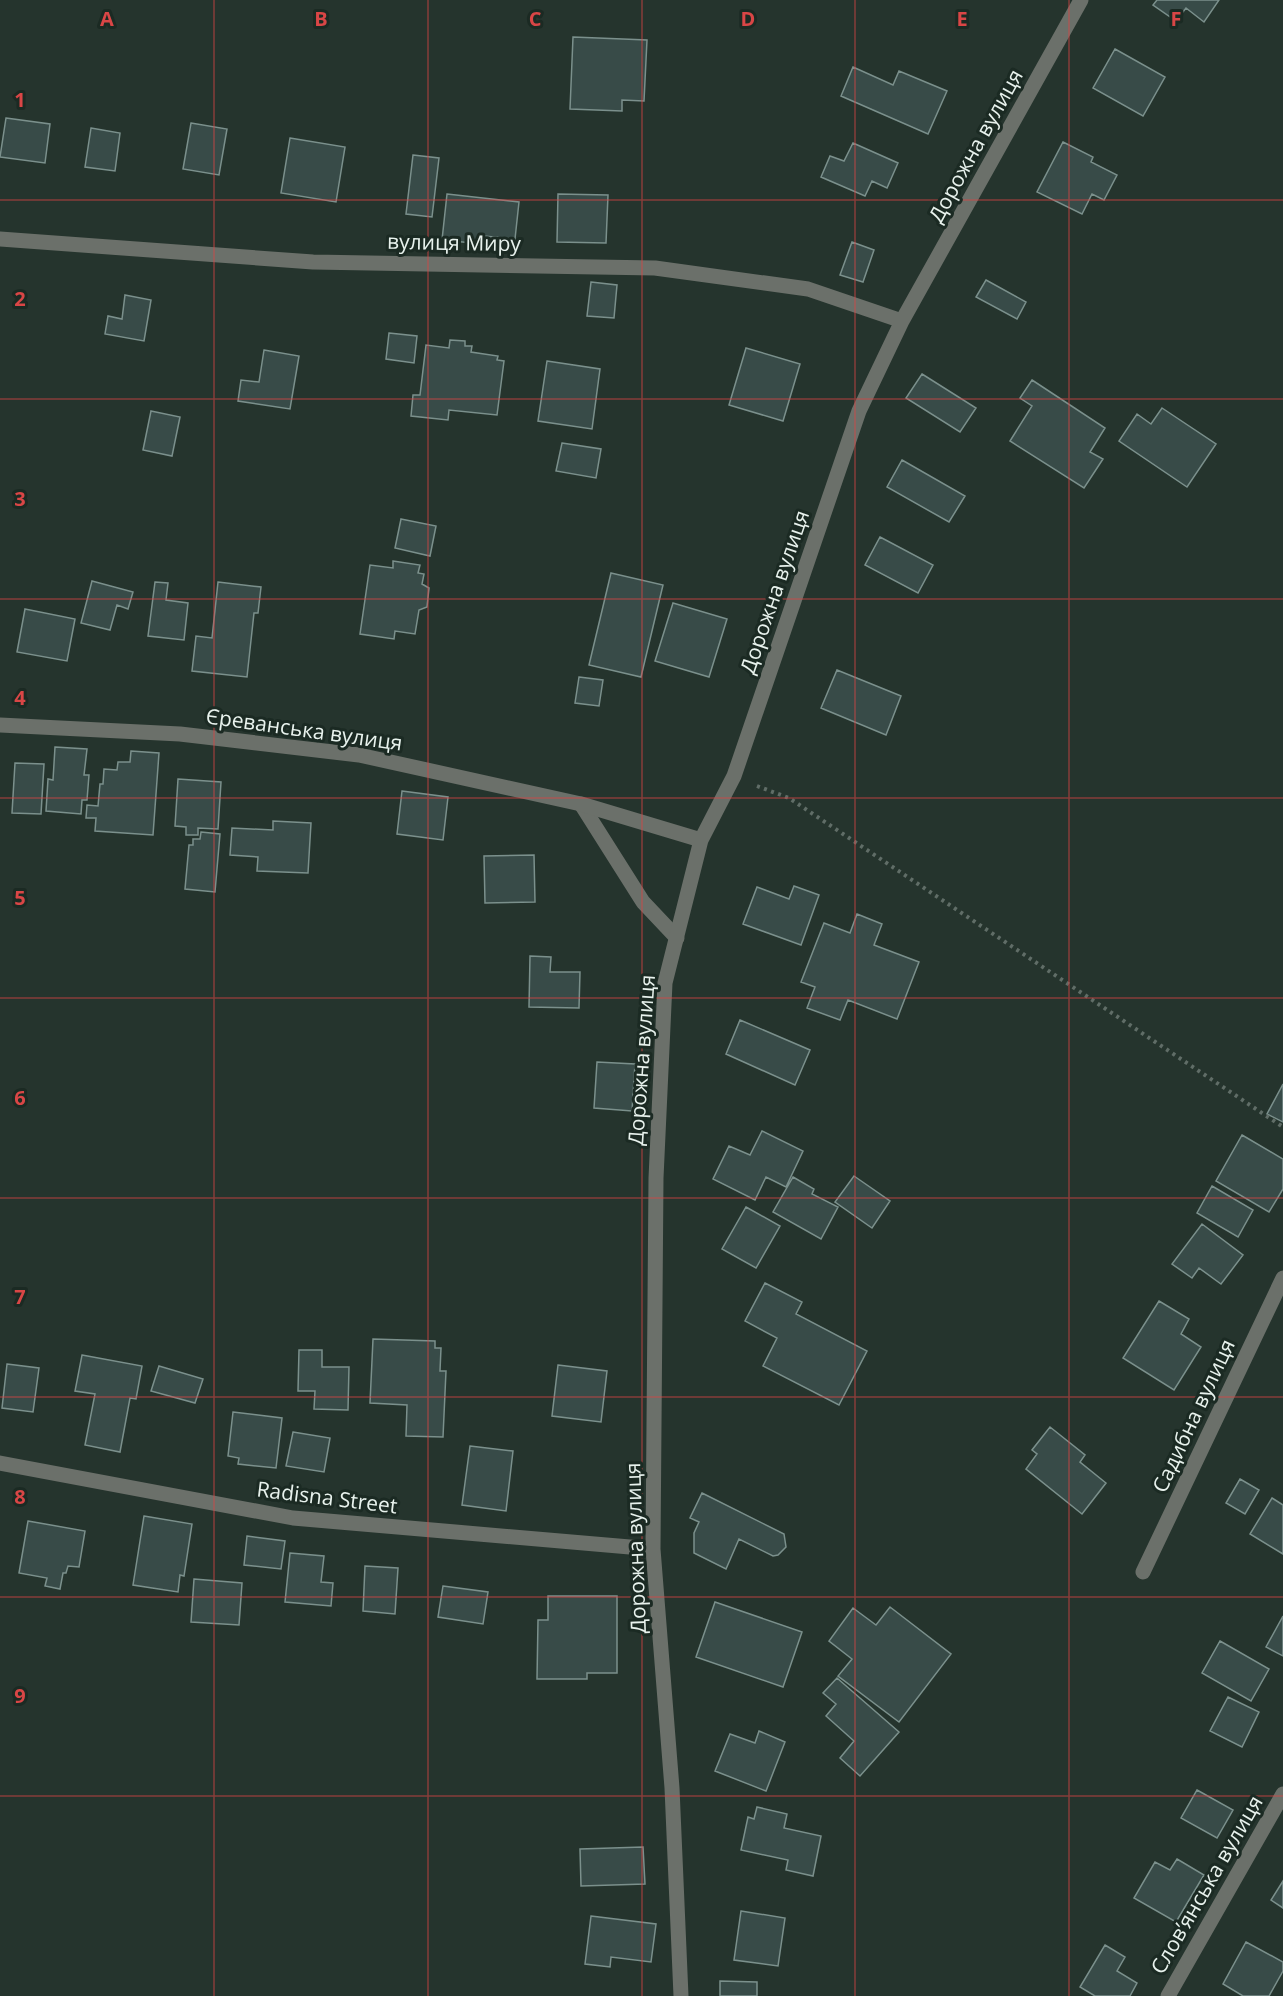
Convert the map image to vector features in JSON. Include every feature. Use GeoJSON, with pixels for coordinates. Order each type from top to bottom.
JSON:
{"type":"FeatureCollection","features":[{"type":"Feature","properties":{"kind":"street","name":"Дорожна вулиця"},"geometry":{"type":"LineString","coordinates":[[681,1996],[672,1788],[653,1549],[656,1178],[665,982],[701,840],[734,776],[859,411],[902,321],[1082,0]]}},
{"type":"Feature","properties":{"kind":"street","name":"вулиця Миру"},"geometry":{"type":"LineString","coordinates":[[0,239],[313,261],[655,268],[808,289],[902,321]]}},
{"type":"Feature","properties":{"kind":"street","name":"Єреванська вулиця"},"geometry":{"type":"LineString","coordinates":[[0,725],[180,734],[358,755],[581,804],[701,840]]}},
{"type":"Feature","properties":{"kind":"street"},"geometry":{"type":"LineString","coordinates":[[581,804],[643,902],[676,938]]}},
{"type":"Feature","properties":{"kind":"street","name":"Садибна вулиця"},"geometry":{"type":"LineString","coordinates":[[1143,1572],[1283,1278]]}},
{"type":"Feature","properties":{"kind":"street","name":"Radisna Street"},"geometry":{"type":"LineString","coordinates":[[0,1463],[293,1518],[653,1549]]}},
{"type":"Feature","properties":{"kind":"street","name":"Словʼянська вулиця"},"geometry":{"type":"LineString","coordinates":[[1168,1996],[1283,1794]]}},
{"type":"Feature","properties":{"kind":"path"},"geometry":{"type":"LineString","coordinates":[[734,776],[789,798],[1283,1127]]}},
{"type":"Feature","properties":{"kind":"building"},"geometry":{"type":"Polygon","coordinates":[[[1157,0],[1219,0],[1204,22],[1186,8],[1176,21],[1153,5],[1157,0]]]}},
{"type":"Feature","properties":{"kind":"building"},"geometry":{"type":"Polygon","coordinates":[[[573,37],[647,40],[644,101],[622,100],[622,111],[570,109],[573,37]]]}},
{"type":"Feature","properties":{"kind":"building"},"geometry":{"type":"Polygon","coordinates":[[[1115,49],[1165,77],[1143,116],[1093,88],[1115,49]]]}},
{"type":"Feature","properties":{"kind":"building"},"geometry":{"type":"Polygon","coordinates":[[[853,67],[893,85],[899,71],[947,91],[928,134],[841,96],[853,67]]]}},
{"type":"Feature","properties":{"kind":"building"},"geometry":{"type":"Polygon","coordinates":[[[6,118],[50,124],[45,163],[0,157],[6,118]]]}},
{"type":"Feature","properties":{"kind":"building"},"geometry":{"type":"Polygon","coordinates":[[[191,123],[227,129],[219,175],[183,169],[191,123]]]}},
{"type":"Feature","properties":{"kind":"building"},"geometry":{"type":"Polygon","coordinates":[[[91,128],[120,133],[115,171],[85,167],[91,128]]]}},
{"type":"Feature","properties":{"kind":"building"},"geometry":{"type":"Polygon","coordinates":[[[290,138],[345,147],[336,202],[281,193],[290,138]]]}},
{"type":"Feature","properties":{"kind":"building"},"geometry":{"type":"Polygon","coordinates":[[[1063,142],[1093,157],[1091,162],[1117,175],[1104,200],[1092,194],[1082,214],[1037,192],[1063,142]]]}},
{"type":"Feature","properties":{"kind":"building"},"geometry":{"type":"Polygon","coordinates":[[[853,143],[898,163],[887,188],[872,181],[865,196],[821,177],[830,156],[844,161],[853,143]]]}},
{"type":"Feature","properties":{"kind":"building"},"geometry":{"type":"Polygon","coordinates":[[[413,155],[439,158],[432,217],[406,214],[413,155]]]}},
{"type":"Feature","properties":{"kind":"building"},"geometry":{"type":"Polygon","coordinates":[[[447,194],[519,202],[515,239],[484,236],[483,244],[442,240],[447,194]]]}},
{"type":"Feature","properties":{"kind":"building"},"geometry":{"type":"Polygon","coordinates":[[[558,194],[608,195],[606,243],[557,242],[558,194]]]}},
{"type":"Feature","properties":{"kind":"building"},"geometry":{"type":"Polygon","coordinates":[[[852,242],[874,250],[863,282],[840,275],[852,242]]]}},
{"type":"Feature","properties":{"kind":"building"},"geometry":{"type":"Polygon","coordinates":[[[986,280],[1026,302],[1017,319],[976,297],[986,280]]]}},
{"type":"Feature","properties":{"kind":"building"},"geometry":{"type":"Polygon","coordinates":[[[591,282],[617,285],[614,318],[587,316],[591,282]]]}},
{"type":"Feature","properties":{"kind":"building"},"geometry":{"type":"Polygon","coordinates":[[[125,295],[151,300],[144,341],[105,334],[108,316],[122,319],[125,295]]]}},
{"type":"Feature","properties":{"kind":"building"},"geometry":{"type":"Polygon","coordinates":[[[389,333],[417,336],[414,363],[386,359],[389,333]]]}},
{"type":"Feature","properties":{"kind":"building"},"geometry":{"type":"Polygon","coordinates":[[[450,340],[465,341],[465,346],[472,346],[471,352],[498,356],[497,360],[504,361],[497,415],[449,410],[448,420],[411,416],[413,395],[420,395],[426,345],[449,348],[450,340]]]}},
{"type":"Feature","properties":{"kind":"building"},"geometry":{"type":"Polygon","coordinates":[[[746,348],[800,364],[783,421],[729,405],[746,348]]]}},
{"type":"Feature","properties":{"kind":"building"},"geometry":{"type":"Polygon","coordinates":[[[264,350],[299,356],[290,409],[238,401],[241,380],[259,382],[264,350]]]}},
{"type":"Feature","properties":{"kind":"building"},"geometry":{"type":"Polygon","coordinates":[[[547,361],[600,369],[592,429],[538,421],[547,361]]]}},
{"type":"Feature","properties":{"kind":"building"},"geometry":{"type":"Polygon","coordinates":[[[922,374],[976,408],[960,432],[906,398],[922,374]]]}},
{"type":"Feature","properties":{"kind":"building"},"geometry":{"type":"Polygon","coordinates":[[[1032,380],[1105,428],[1090,452],[1103,459],[1084,488],[1010,441],[1032,406],[1020,398],[1032,380]]]}},
{"type":"Feature","properties":{"kind":"building"},"geometry":{"type":"Polygon","coordinates":[[[1162,408],[1216,444],[1187,487],[1119,441],[1137,414],[1151,424],[1162,408]]]}},
{"type":"Feature","properties":{"kind":"building"},"geometry":{"type":"Polygon","coordinates":[[[151,411],[180,417],[172,456],[143,450],[151,411]]]}},
{"type":"Feature","properties":{"kind":"building"},"geometry":{"type":"Polygon","coordinates":[[[562,443],[601,449],[596,478],[556,471],[562,443]]]}},
{"type":"Feature","properties":{"kind":"building"},"geometry":{"type":"Polygon","coordinates":[[[902,460],[965,496],[949,522],[887,487],[902,460]]]}},
{"type":"Feature","properties":{"kind":"building"},"geometry":{"type":"Polygon","coordinates":[[[401,519],[436,526],[430,556],[395,548],[401,519]]]}},
{"type":"Feature","properties":{"kind":"building"},"geometry":{"type":"Polygon","coordinates":[[[880,537],[933,565],[918,593],[865,565],[880,537]]]}},
{"type":"Feature","properties":{"kind":"building"},"geometry":{"type":"Polygon","coordinates":[[[393,561],[420,565],[418,573],[424,574],[422,584],[429,588],[427,607],[419,610],[415,634],[395,631],[394,639],[360,634],[370,565],[393,568],[393,561]]]}},
{"type":"Feature","properties":{"kind":"building"},"geometry":{"type":"Polygon","coordinates":[[[611,573],[663,585],[641,677],[589,665],[611,573]]]}},
{"type":"Feature","properties":{"kind":"building"},"geometry":{"type":"Polygon","coordinates":[[[92,581],[133,592],[128,609],[117,605],[110,630],[81,623],[92,581]]]}},
{"type":"Feature","properties":{"kind":"building"},"geometry":{"type":"Polygon","coordinates":[[[155,582],[168,583],[166,600],[188,603],[184,640],[148,636],[155,582]]]}},
{"type":"Feature","properties":{"kind":"building"},"geometry":{"type":"Polygon","coordinates":[[[218,582],[261,587],[258,613],[254,613],[247,677],[192,671],[196,636],[212,638],[218,582]]]}},
{"type":"Feature","properties":{"kind":"building"},"geometry":{"type":"Polygon","coordinates":[[[673,603],[727,619],[709,677],[655,661],[673,603]]]}},
{"type":"Feature","properties":{"kind":"building"},"geometry":{"type":"Polygon","coordinates":[[[25,609],[75,619],[67,661],[17,652],[25,609]]]}},
{"type":"Feature","properties":{"kind":"building"},"geometry":{"type":"Polygon","coordinates":[[[837,670],[901,696],[886,735],[821,708],[837,670]]]}},
{"type":"Feature","properties":{"kind":"building"},"geometry":{"type":"Polygon","coordinates":[[[579,677],[603,680],[599,706],[575,703],[579,677]]]}},
{"type":"Feature","properties":{"kind":"building"},"geometry":{"type":"Polygon","coordinates":[[[55,747],[87,749],[84,775],[89,775],[87,800],[82,800],[81,814],[46,811],[48,779],[53,780],[55,747]]]}},
{"type":"Feature","properties":{"kind":"building"},"geometry":{"type":"Polygon","coordinates":[[[131,751],[159,753],[153,835],[95,831],[96,818],[86,818],[87,805],[98,806],[104,769],[117,770],[118,762],[130,762],[131,751]]]}},
{"type":"Feature","properties":{"kind":"building"},"geometry":{"type":"Polygon","coordinates":[[[15,763],[44,764],[41,814],[12,813],[15,763]]]}},
{"type":"Feature","properties":{"kind":"building"},"geometry":{"type":"Polygon","coordinates":[[[178,779],[221,782],[218,829],[198,828],[198,835],[186,835],[186,827],[175,826],[178,779]]]}},
{"type":"Feature","properties":{"kind":"building"},"geometry":{"type":"Polygon","coordinates":[[[402,791],[448,797],[443,840],[397,834],[402,791]]]}},
{"type":"Feature","properties":{"kind":"building"},"geometry":{"type":"Polygon","coordinates":[[[273,821],[311,823],[308,873],[257,871],[258,857],[230,855],[232,828],[273,830],[273,821]]]}},
{"type":"Feature","properties":{"kind":"building"},"geometry":{"type":"Polygon","coordinates":[[[201,832],[220,834],[215,892],[185,889],[189,845],[193,845],[193,839],[200,839],[201,832]]]}},
{"type":"Feature","properties":{"kind":"building"},"geometry":{"type":"Polygon","coordinates":[[[534,855],[535,902],[485,903],[484,856],[534,855]]]}},
{"type":"Feature","properties":{"kind":"building"},"geometry":{"type":"Polygon","coordinates":[[[794,886],[819,895],[801,945],[743,924],[757,887],[789,899],[794,886]]]}},
{"type":"Feature","properties":{"kind":"building"},"geometry":{"type":"Polygon","coordinates":[[[857,914],[882,924],[874,945],[919,962],[897,1019],[848,1000],[840,1020],[807,1008],[815,987],[801,982],[824,923],[850,933],[857,914]]]}},
{"type":"Feature","properties":{"kind":"building"},"geometry":{"type":"Polygon","coordinates":[[[530,956],[551,957],[550,972],[580,972],[579,1008],[529,1007],[530,956]]]}},
{"type":"Feature","properties":{"kind":"building"},"geometry":{"type":"Polygon","coordinates":[[[740,1020],[810,1050],[795,1085],[726,1054],[740,1020]]]}},
{"type":"Feature","properties":{"kind":"building"},"geometry":{"type":"Polygon","coordinates":[[[597,1062],[635,1064],[632,1111],[594,1108],[597,1062]]]}},
{"type":"Feature","properties":{"kind":"building"},"geometry":{"type":"Polygon","coordinates":[[[1283,1084],[1283,1122],[1267,1114],[1283,1084]]]}},
{"type":"Feature","properties":{"kind":"building"},"geometry":{"type":"Polygon","coordinates":[[[762,1131],[803,1151],[786,1187],[766,1177],[755,1200],[713,1179],[729,1146],[750,1155],[762,1131]]]}},
{"type":"Feature","properties":{"kind":"building"},"geometry":{"type":"Polygon","coordinates":[[[1242,1135],[1283,1159],[1283,1189],[1269,1212],[1216,1181],[1242,1135]]]}},
{"type":"Feature","properties":{"kind":"building"},"geometry":{"type":"Polygon","coordinates":[[[854,1176],[890,1201],[872,1228],[835,1202],[854,1176]]]}},
{"type":"Feature","properties":{"kind":"building"},"geometry":{"type":"Polygon","coordinates":[[[793,1177],[814,1189],[812,1194],[838,1207],[821,1239],[773,1212],[793,1177]]]}},
{"type":"Feature","properties":{"kind":"building"},"geometry":{"type":"Polygon","coordinates":[[[1212,1186],[1253,1210],[1238,1237],[1197,1213],[1212,1186]]]}},
{"type":"Feature","properties":{"kind":"building"},"geometry":{"type":"Polygon","coordinates":[[[746,1207],[780,1226],[756,1268],[722,1249],[746,1207]]]}},
{"type":"Feature","properties":{"kind":"building"},"geometry":{"type":"Polygon","coordinates":[[[1202,1224],[1243,1255],[1221,1284],[1199,1268],[1192,1278],[1172,1264],[1202,1224]]]}},
{"type":"Feature","properties":{"kind":"building"},"geometry":{"type":"Polygon","coordinates":[[[765,1283],[802,1302],[796,1314],[867,1351],[839,1405],[763,1366],[777,1338],[745,1321],[765,1283]]]}},
{"type":"Feature","properties":{"kind":"building"},"geometry":{"type":"Polygon","coordinates":[[[1159,1301],[1189,1319],[1181,1334],[1201,1347],[1174,1390],[1123,1358],[1159,1301]]]}},
{"type":"Feature","properties":{"kind":"building"},"geometry":{"type":"Polygon","coordinates":[[[373,1339],[435,1341],[435,1348],[441,1348],[440,1371],[446,1371],[443,1437],[406,1436],[407,1405],[370,1403],[373,1339]]]}},
{"type":"Feature","properties":{"kind":"building"},"geometry":{"type":"Polygon","coordinates":[[[299,1350],[322,1350],[322,1367],[349,1367],[348,1410],[314,1409],[315,1391],[298,1391],[299,1350]]]}},
{"type":"Feature","properties":{"kind":"building"},"geometry":{"type":"Polygon","coordinates":[[[82,1355],[142,1366],[136,1399],[130,1398],[120,1452],[85,1445],[95,1394],[75,1391],[82,1355]]]}},
{"type":"Feature","properties":{"kind":"building"},"geometry":{"type":"Polygon","coordinates":[[[7,1364],[39,1368],[33,1412],[2,1408],[7,1364]]]}},
{"type":"Feature","properties":{"kind":"building"},"geometry":{"type":"Polygon","coordinates":[[[558,1365],[607,1371],[601,1422],[552,1416],[558,1365]]]}},
{"type":"Feature","properties":{"kind":"building"},"geometry":{"type":"Polygon","coordinates":[[[159,1366],[203,1379],[195,1403],[151,1391],[159,1366]]]}},
{"type":"Feature","properties":{"kind":"building"},"geometry":{"type":"Polygon","coordinates":[[[233,1412],[282,1418],[276,1468],[238,1464],[239,1458],[228,1456],[233,1412]]]}},
{"type":"Feature","properties":{"kind":"building"},"geometry":{"type":"Polygon","coordinates":[[[1050,1427],[1085,1455],[1080,1462],[1106,1483],[1082,1514],[1026,1469],[1037,1454],[1032,1450],[1050,1427]]]}},
{"type":"Feature","properties":{"kind":"building"},"geometry":{"type":"Polygon","coordinates":[[[293,1432],[330,1438],[324,1472],[286,1466],[293,1432]]]}},
{"type":"Feature","properties":{"kind":"building"},"geometry":{"type":"Polygon","coordinates":[[[470,1446],[513,1451],[506,1511],[462,1505],[470,1446]]]}},
{"type":"Feature","properties":{"kind":"building"},"geometry":{"type":"Polygon","coordinates":[[[1240,1479],[1259,1490],[1245,1514],[1226,1503],[1240,1479]]]}},
{"type":"Feature","properties":{"kind":"building"},"geometry":{"type":"Polygon","coordinates":[[[702,1493],[784,1534],[786,1547],[778,1555],[773,1556],[739,1539],[726,1569],[694,1553],[694,1533],[699,1522],[690,1518],[702,1493]]]}},
{"type":"Feature","properties":{"kind":"building"},"geometry":{"type":"Polygon","coordinates":[[[1272,1498],[1283,1505],[1283,1554],[1250,1534],[1272,1498]]]}},
{"type":"Feature","properties":{"kind":"building"},"geometry":{"type":"Polygon","coordinates":[[[144,1516],[192,1524],[184,1576],[180,1575],[178,1592],[133,1585],[144,1516]]]}},
{"type":"Feature","properties":{"kind":"building"},"geometry":{"type":"Polygon","coordinates":[[[28,1521],[85,1531],[79,1567],[68,1566],[66,1573],[63,1573],[60,1589],[45,1586],[47,1578],[19,1573],[28,1521]]]}},
{"type":"Feature","properties":{"kind":"building"},"geometry":{"type":"Polygon","coordinates":[[[247,1536],[285,1541],[281,1569],[244,1565],[247,1536]]]}},
{"type":"Feature","properties":{"kind":"building"},"geometry":{"type":"Polygon","coordinates":[[[290,1553],[324,1556],[321,1582],[333,1583],[331,1606],[285,1602],[290,1553]]]}},
{"type":"Feature","properties":{"kind":"building"},"geometry":{"type":"Polygon","coordinates":[[[365,1566],[398,1568],[395,1614],[363,1611],[365,1566]]]}},
{"type":"Feature","properties":{"kind":"building"},"geometry":{"type":"Polygon","coordinates":[[[194,1579],[242,1583],[239,1625],[191,1622],[194,1579]]]}},
{"type":"Feature","properties":{"kind":"building"},"geometry":{"type":"Polygon","coordinates":[[[443,1586],[488,1592],[483,1624],[438,1617],[443,1586]]]}},
{"type":"Feature","properties":{"kind":"building"},"geometry":{"type":"Polygon","coordinates":[[[548,1596],[617,1596],[617,1673],[587,1673],[587,1679],[537,1679],[538,1620],[548,1620],[548,1596]]]}},
{"type":"Feature","properties":{"kind":"building"},"geometry":{"type":"Polygon","coordinates":[[[715,1602],[802,1632],[783,1687],[696,1657],[715,1602]]]}},
{"type":"Feature","properties":{"kind":"building"},"geometry":{"type":"Polygon","coordinates":[[[890,1607],[951,1654],[899,1722],[838,1676],[852,1659],[829,1641],[853,1608],[876,1625],[890,1607]]]}},
{"type":"Feature","properties":{"kind":"building"},"geometry":{"type":"Polygon","coordinates":[[[1283,1616],[1283,1656],[1266,1647],[1283,1616]]]}},
{"type":"Feature","properties":{"kind":"building"},"geometry":{"type":"Polygon","coordinates":[[[1220,1641],[1269,1669],[1251,1701],[1202,1673],[1220,1641]]]}},
{"type":"Feature","properties":{"kind":"building"},"geometry":{"type":"Polygon","coordinates":[[[837,1678],[899,1732],[860,1776],[840,1758],[854,1741],[826,1716],[836,1704],[823,1693],[837,1678]]]}},
{"type":"Feature","properties":{"kind":"building"},"geometry":{"type":"Polygon","coordinates":[[[1228,1697],[1259,1712],[1242,1747],[1210,1731],[1228,1697]]]}},
{"type":"Feature","properties":{"kind":"building"},"geometry":{"type":"Polygon","coordinates":[[[759,1731],[785,1742],[766,1791],[715,1771],[730,1734],[755,1743],[759,1731]]]}},
{"type":"Feature","properties":{"kind":"building"},"geometry":{"type":"Polygon","coordinates":[[[1197,1790],[1233,1810],[1217,1838],[1181,1818],[1197,1790]]]}},
{"type":"Feature","properties":{"kind":"building"},"geometry":{"type":"Polygon","coordinates":[[[757,1807],[787,1814],[784,1828],[821,1836],[813,1876],[786,1870],[788,1860],[741,1850],[748,1817],[754,1819],[757,1807]]]}},
{"type":"Feature","properties":{"kind":"building"},"geometry":{"type":"Polygon","coordinates":[[[643,1847],[645,1884],[581,1886],[580,1849],[643,1847]]]}},
{"type":"Feature","properties":{"kind":"building"},"geometry":{"type":"Polygon","coordinates":[[[1177,1859],[1204,1875],[1176,1922],[1134,1898],[1155,1862],[1170,1870],[1177,1859]]]}},
{"type":"Feature","properties":{"kind":"building"},"geometry":{"type":"Polygon","coordinates":[[[1283,1881],[1283,1908],[1271,1900],[1283,1881]]]}},
{"type":"Feature","properties":{"kind":"building"},"geometry":{"type":"Polygon","coordinates":[[[741,1911],[785,1918],[778,1966],[734,1960],[741,1911]]]}},
{"type":"Feature","properties":{"kind":"building"},"geometry":{"type":"Polygon","coordinates":[[[591,1916],[656,1924],[651,1962],[611,1957],[610,1967],[585,1964],[591,1916]]]}},
{"type":"Feature","properties":{"kind":"building"},"geometry":{"type":"Polygon","coordinates":[[[1246,1942],[1283,1962],[1283,1971],[1269,1996],[1243,1996],[1223,1984],[1246,1942]]]}},
{"type":"Feature","properties":{"kind":"building"},"geometry":{"type":"Polygon","coordinates":[[[1105,1945],[1125,1957],[1117,1971],[1137,1983],[1130,1996],[1095,1996],[1080,1987],[1105,1945]]]}},
{"type":"Feature","properties":{"kind":"building"},"geometry":{"type":"Polygon","coordinates":[[[720,1981],[757,1982],[757,1996],[720,1996],[720,1981]]]}}]}
